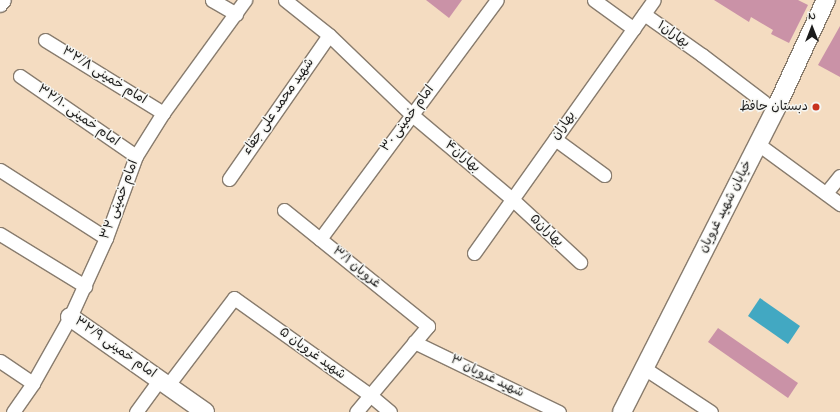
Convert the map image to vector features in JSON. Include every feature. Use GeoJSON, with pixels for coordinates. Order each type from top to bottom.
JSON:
{"type":"FeatureCollection","features":[{"type":"Feature","properties":{"kind":"street"},"geometry":{"type":"LineString","coordinates":[[0,5],[4,0]]}},
{"type":"Feature","properties":{"kind":"street"},"geometry":{"type":"LineString","coordinates":[[212,0],[236,14]]}},
{"type":"Feature","properties":{"kind":"street","name":"امام خمینی ۳۲"},"geometry":{"type":"LineString","coordinates":[[13,412],[33,383],[70,317],[85,286],[106,238],[136,156],[163,113],[245,0]]}},
{"type":"Feature","properties":{"kind":"street","name":"بهاران۴"},"geometry":{"type":"LineString","coordinates":[[285,0],[329,35],[412,115],[512,199]]}},
{"type":"Feature","properties":{"kind":"street","name":"امام خمینی ۳۰"},"geometry":{"type":"LineString","coordinates":[[320,239],[497,0]]}},
{"type":"Feature","properties":{"kind":"street"},"geometry":{"type":"LineString","coordinates":[[594,0],[634,29]]}},
{"type":"Feature","properties":{"kind":"street","name":"بهاران"},"geometry":{"type":"LineString","coordinates":[[474,253],[654,0]]}},
{"type":"Feature","properties":{"kind":"street","name":"خیابان شهید غرویان"},"geometry":{"type":"LineString","coordinates":[[622,412],[758,144],[826,0]]}},
{"type":"Feature","properties":{"kind":"street","name":"بهاران۱"},"geometry":{"type":"LineString","coordinates":[[644,14],[702,55],[764,102]]}},
{"type":"Feature","properties":{"kind":"street","name":"شهید محمد علی جفاء"},"geometry":{"type":"LineString","coordinates":[[229,179],[329,35]]}},
{"type":"Feature","properties":{"kind":"street","name":"امام خمینی ۳۲/۸"},"geometry":{"type":"LineString","coordinates":[[45,40],[163,113]]}},
{"type":"Feature","properties":{"kind":"street","name":"امام خمینی ۳۲/۱۰"},"geometry":{"type":"LineString","coordinates":[[20,76],[136,156]]}},
{"type":"Feature","properties":{"kind":"street"},"geometry":{"type":"LineString","coordinates":[[555,139],[604,175]]}},
{"type":"Feature","properties":{"kind":"street"},"geometry":{"type":"LineString","coordinates":[[758,144],[840,204]]}},
{"type":"Feature","properties":{"kind":"street"},"geometry":{"type":"LineString","coordinates":[[0,170],[106,238]]}},
{"type":"Feature","properties":{"kind":"street"},"geometry":{"type":"LineString","coordinates":[[826,194],[840,176]]}},
{"type":"Feature","properties":{"kind":"street","name":"بهاران۵"},"geometry":{"type":"LineString","coordinates":[[512,199],[580,262]]}},
{"type":"Feature","properties":{"kind":"street","name":"غرویان ۳/۱"},"geometry":{"type":"LineString","coordinates":[[284,210],[428,326],[414,342]]}},
{"type":"Feature","properties":{"kind":"street"},"geometry":{"type":"LineString","coordinates":[[0,234],[85,286]]}},
{"type":"Feature","properties":{"kind":"street","name":"شهید غرویان ۵"},"geometry":{"type":"LineString","coordinates":[[164,382],[234,298],[370,395],[390,412]]}},
{"type":"Feature","properties":{"kind":"street","name":"امام خمینی ۳۲/۹"},"geometry":{"type":"LineString","coordinates":[[70,317],[164,382]]}},
{"type":"Feature","properties":{"kind":"street"},"geometry":{"type":"LineString","coordinates":[[356,412],[414,342]]}},
{"type":"Feature","properties":{"kind":"street","name":"شهید غرویان ۳"},"geometry":{"type":"LineString","coordinates":[[414,342],[559,412]]}},
{"type":"Feature","properties":{"kind":"street"},"geometry":{"type":"LineString","coordinates":[[0,361],[33,383]]}},
{"type":"Feature","properties":{"kind":"street"},"geometry":{"type":"LineString","coordinates":[[644,368],[711,412]]}},
{"type":"Feature","properties":{"kind":"street"},"geometry":{"type":"LineString","coordinates":[[136,412],[164,382],[205,412]]}},
{"type":"Feature","properties":{"kind":"water"},"geometry":{"type":"Polygon","coordinates":[[[760,298],[800,326],[788,344],[748,316],[760,298]]]}},
{"type":"Feature","properties":{"kind":"building"},"geometry":{"type":"Polygon","coordinates":[[[426,0],[462,0],[449,18],[426,0]]]}},
{"type":"Feature","properties":{"kind":"building"},"geometry":{"type":"Polygon","coordinates":[[[714,0],[798,0],[808,5],[789,43],[771,34],[773,30],[751,17],[749,22],[714,0]]]}},
{"type":"Feature","properties":{"kind":"building"},"geometry":{"type":"Polygon","coordinates":[[[840,26],[840,77],[818,65],[840,26]]]}},
{"type":"Feature","properties":{"kind":"building"},"geometry":{"type":"Polygon","coordinates":[[[718,328],[798,383],[788,398],[708,342],[718,328]]]}},
{"type":"Feature","properties":{"kind":"place","name":"دبستان حافظ"},"geometry":{"type":"Point","coordinates":[816,107]}}]}
